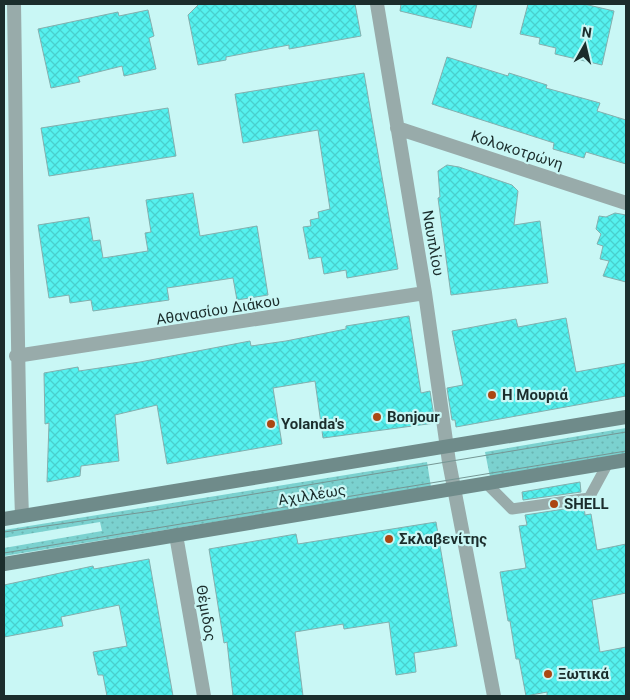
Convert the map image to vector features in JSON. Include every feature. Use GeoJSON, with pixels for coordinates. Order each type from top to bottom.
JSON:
{"type":"FeatureCollection","features":[{"type":"Feature","properties":{"kind":"main road","name":"Αχιλλέως"},"geometry":{"type":"LineString","coordinates":[[4,520],[626,417]]}},
{"type":"Feature","properties":{"kind":"main road","name":"Αχιλλέως"},"geometry":{"type":"LineString","coordinates":[[4,564],[626,460]]}},
{"type":"Feature","properties":{"kind":"street"},"geometry":{"type":"LineString","coordinates":[[14,4],[17,197],[16,356],[22,516]]}},
{"type":"Feature","properties":{"kind":"street","name":"Ναυπλίου"},"geometry":{"type":"LineString","coordinates":[[377,4],[425,293],[447,447],[494,696]]}},
{"type":"Feature","properties":{"kind":"street","name":"Κολοκοτρώνη"},"geometry":{"type":"LineString","coordinates":[[397,128],[626,203]]}},
{"type":"Feature","properties":{"kind":"street","name":"Αθανασίου Διάκου"},"geometry":{"type":"LineString","coordinates":[[16,356],[425,293]]}},
{"type":"Feature","properties":{"kind":"street","name":"Θέμιδος"},"geometry":{"type":"LineString","coordinates":[[176,535],[204,696]]}},
{"type":"Feature","properties":{"kind":"lane"},"geometry":{"type":"LineString","coordinates":[[486,483],[512,509],[589,498],[608,463]]}},
{"type":"Feature","properties":{"kind":"shaded area"},"geometry":{"type":"Polygon","coordinates":[[[626,428],[626,454],[490,477],[485,452],[626,428]]]}},
{"type":"Feature","properties":{"kind":"shaded area"},"geometry":{"type":"Polygon","coordinates":[[[427,462],[431,487],[4,556],[4,548],[102,531],[100,522],[4,538],[4,530],[427,462]]]}},
{"type":"Feature","properties":{"kind":"building"},"geometry":{"type":"Polygon","coordinates":[[[199,4],[355,4],[361,36],[289,49],[289,45],[226,57],[226,60],[198,65],[188,15],[199,4]]]}},
{"type":"Feature","properties":{"kind":"building"},"geometry":{"type":"Polygon","coordinates":[[[401,4],[477,4],[471,28],[400,11],[401,4]]]}},
{"type":"Feature","properties":{"kind":"building"},"geometry":{"type":"Polygon","coordinates":[[[528,4],[584,4],[614,11],[602,65],[555,54],[556,48],[539,44],[540,38],[520,34],[528,4]]]}},
{"type":"Feature","properties":{"kind":"building"},"geometry":{"type":"Polygon","coordinates":[[[148,10],[154,36],[149,38],[156,69],[124,76],[122,66],[78,77],[80,82],[51,88],[38,29],[118,12],[119,16],[148,10]]]}},
{"type":"Feature","properties":{"kind":"building"},"geometry":{"type":"Polygon","coordinates":[[[447,57],[508,76],[509,73],[547,85],[546,88],[600,103],[597,111],[626,120],[626,164],[586,152],[584,158],[553,149],[554,143],[432,104],[447,57]]]}},
{"type":"Feature","properties":{"kind":"building"},"geometry":{"type":"Polygon","coordinates":[[[364,73],[398,269],[347,278],[346,270],[324,274],[321,257],[309,259],[303,227],[311,226],[310,220],[319,218],[318,212],[330,209],[318,130],[243,143],[235,94],[364,73]]]}},
{"type":"Feature","properties":{"kind":"building"},"geometry":{"type":"Polygon","coordinates":[[[168,108],[176,156],[49,176],[41,128],[168,108]]]}},
{"type":"Feature","properties":{"kind":"building"},"geometry":{"type":"Polygon","coordinates":[[[447,165],[459,167],[512,185],[518,191],[514,225],[540,221],[548,283],[451,295],[438,198],[440,197],[438,171],[447,165]]]}},
{"type":"Feature","properties":{"kind":"building"},"geometry":{"type":"Polygon","coordinates":[[[193,193],[200,236],[257,226],[268,295],[237,300],[233,278],[167,288],[169,300],[93,311],[91,300],[70,303],[69,295],[49,298],[38,225],[89,217],[93,241],[100,240],[103,258],[148,251],[145,233],[151,232],[146,200],[193,193]]]}},
{"type":"Feature","properties":{"kind":"building"},"geometry":{"type":"Polygon","coordinates":[[[615,213],[626,215],[626,282],[603,276],[609,261],[600,259],[603,246],[597,244],[601,234],[596,229],[599,216],[606,217],[615,213]]]}},
{"type":"Feature","properties":{"kind":"building"},"geometry":{"type":"Polygon","coordinates":[[[409,316],[421,393],[430,391],[435,423],[323,438],[315,381],[273,388],[282,444],[167,464],[157,405],[115,415],[119,461],[81,466],[80,476],[47,482],[49,423],[45,424],[44,373],[78,367],[79,371],[140,362],[250,341],[251,346],[286,341],[346,329],[346,326],[409,316]]]}},
{"type":"Feature","properties":{"kind":"building"},"geometry":{"type":"Polygon","coordinates":[[[566,318],[576,372],[626,363],[626,396],[456,427],[455,420],[452,420],[447,388],[463,385],[452,331],[516,319],[518,327],[566,318]]]}},
{"type":"Feature","properties":{"kind":"building"},"geometry":{"type":"Polygon","coordinates":[[[580,482],[581,492],[523,500],[522,492],[580,482]]]}},
{"type":"Feature","properties":{"kind":"building"},"geometry":{"type":"Polygon","coordinates":[[[584,506],[585,515],[591,514],[597,550],[626,544],[626,593],[592,600],[600,652],[626,647],[626,696],[547,696],[547,692],[526,696],[519,659],[516,659],[510,621],[508,621],[500,572],[526,568],[519,526],[527,525],[525,515],[584,506]]]}},
{"type":"Feature","properties":{"kind":"building"},"geometry":{"type":"Polygon","coordinates":[[[436,522],[457,646],[414,653],[416,672],[396,675],[389,622],[344,629],[343,624],[295,632],[303,696],[233,696],[227,642],[224,643],[209,549],[296,534],[298,544],[436,522]]]}},
{"type":"Feature","properties":{"kind":"building"},"geometry":{"type":"Polygon","coordinates":[[[149,559],[173,696],[107,696],[103,675],[98,675],[93,652],[127,646],[119,605],[61,617],[63,626],[4,637],[4,585],[93,566],[94,569],[149,559]]]}},
{"type":"Feature","properties":{"kind":"tram line"},"geometry":{"type":"LineString","coordinates":[[4,532],[152,511],[626,432]]}},
{"type":"Feature","properties":{"kind":"tram line"},"geometry":{"type":"LineString","coordinates":[[4,553],[626,451]]}},
{"type":"Feature","properties":{"kind":"place","name":"Η Μουριά"},"geometry":{"type":"Point","coordinates":[492,395]}},
{"type":"Feature","properties":{"kind":"place","name":"Bonjour"},"geometry":{"type":"Point","coordinates":[377,417]}},
{"type":"Feature","properties":{"kind":"place","name":"Yolanda's"},"geometry":{"type":"Point","coordinates":[271,424]}},
{"type":"Feature","properties":{"kind":"place","name":"SHELL"},"geometry":{"type":"Point","coordinates":[554,504]}},
{"type":"Feature","properties":{"kind":"place","name":"Σκλαβενίτης"},"geometry":{"type":"Point","coordinates":[389,539]}},
{"type":"Feature","properties":{"kind":"place","name":"Ξωτικά"},"geometry":{"type":"Point","coordinates":[548,674]}}]}
